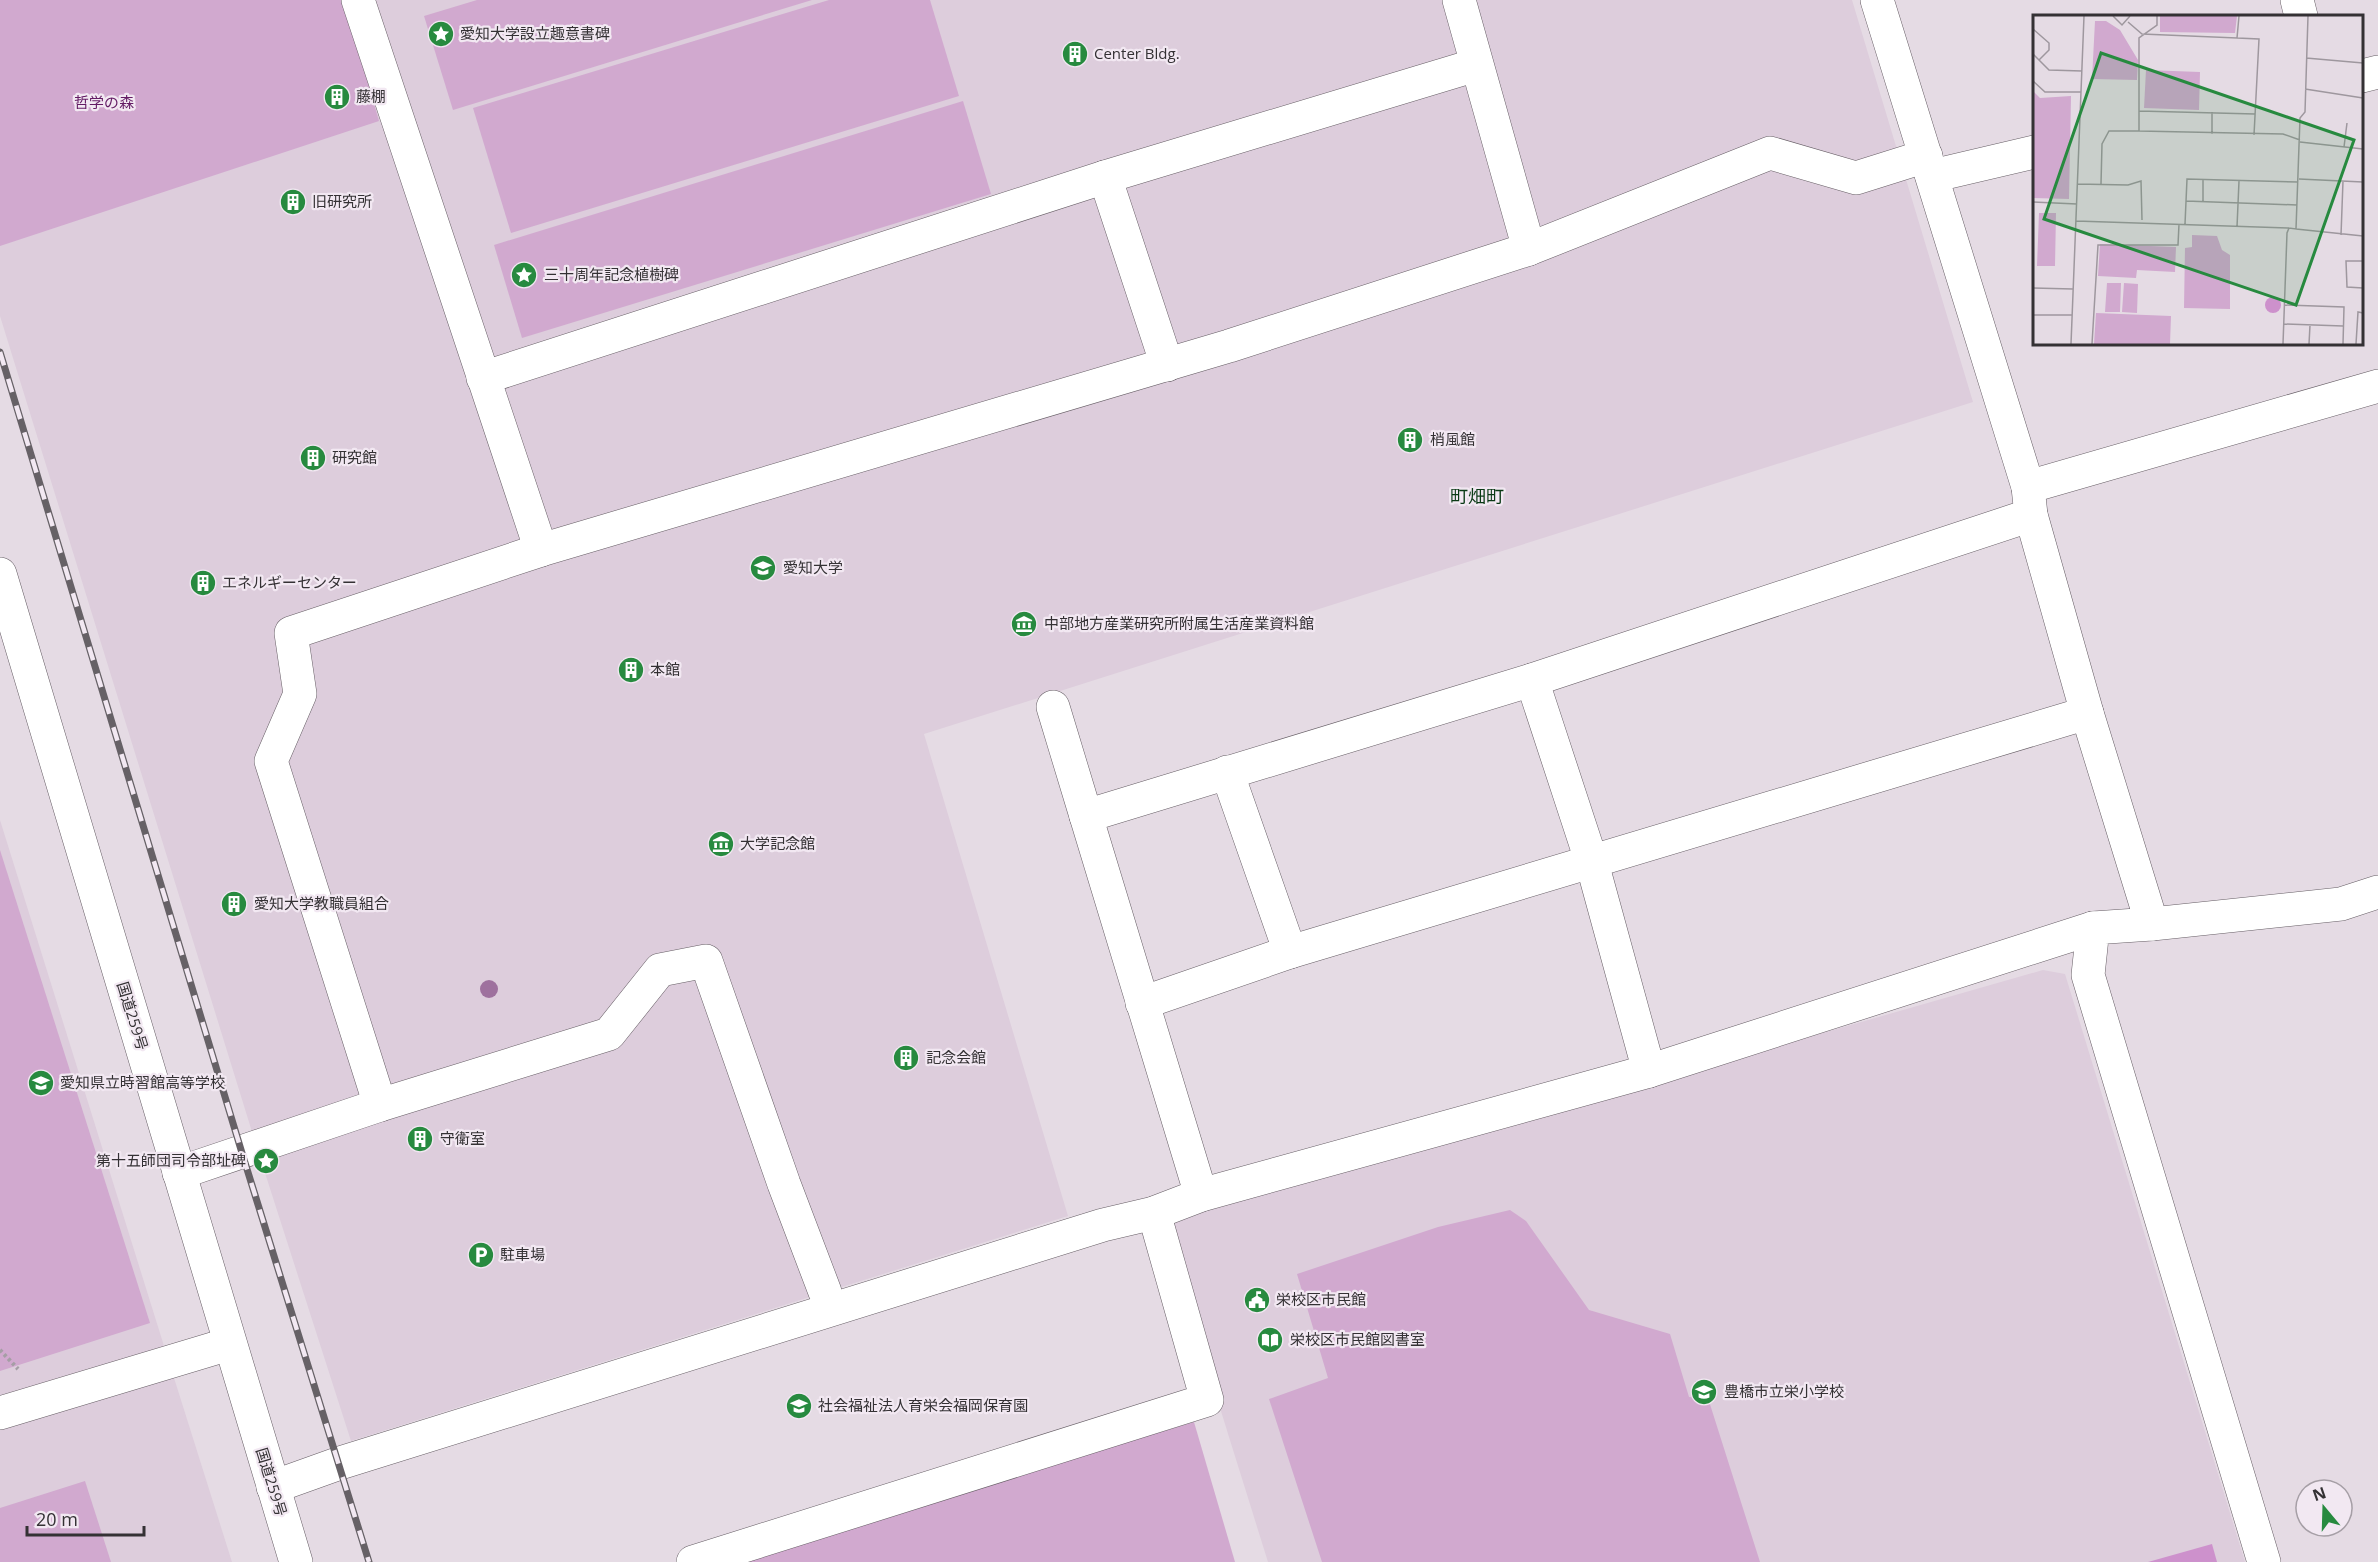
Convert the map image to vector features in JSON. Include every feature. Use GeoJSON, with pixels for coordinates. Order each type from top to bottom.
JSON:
{"type":"FeatureCollection","features":[{"type":"Feature","properties":{"kind":"main road"},"geometry":{"type":"LineString","coordinates":[[358,0],[541,550]]}},
{"type":"Feature","properties":{"kind":"main road"},"geometry":{"type":"LineString","coordinates":[[1459,0],[1529,249]]}},
{"type":"Feature","properties":{"kind":"main road"},"geometry":{"type":"LineString","coordinates":[[1877,0],[2030,501],[2088,713],[2152,924]]}},
{"type":"Feature","properties":{"kind":"main road"},"geometry":{"type":"LineString","coordinates":[[2297,0],[2301,15]]}},
{"type":"Feature","properties":{"kind":"main road"},"geometry":{"type":"LineString","coordinates":[[483,378],[1105,177],[1476,65]]}},
{"type":"Feature","properties":{"kind":"main road"},"geometry":{"type":"LineString","coordinates":[[2363,76],[2378,72]]}},
{"type":"Feature","properties":{"kind":"main road"},"geometry":{"type":"LineString","coordinates":[[380,1105],[271,761],[300,694],[291,633],[541,550],[1167,365],[1529,249],[1770,153],[1856,178],[2033,152]]}},
{"type":"Feature","properties":{"kind":"main road"},"geometry":{"type":"LineString","coordinates":[[1105,177],[1167,365]]}},
{"type":"Feature","properties":{"kind":"main road"},"geometry":{"type":"LineString","coordinates":[[1086,816],[1532,680],[2030,501],[2378,386]]}},
{"type":"Feature","properties":{"kind":"main road","name":"国道259号"},"geometry":{"type":"LineString","coordinates":[[0,574],[296,1562]]}},
{"type":"Feature","properties":{"kind":"main road"},"geometry":{"type":"LineString","coordinates":[[1532,680],[1592,863],[1649,1071]]}},
{"type":"Feature","properties":{"kind":"main road"},"geometry":{"type":"LineString","coordinates":[[1053,707],[1201,1195]]}},
{"type":"Feature","properties":{"kind":"main road"},"geometry":{"type":"LineString","coordinates":[[1142,1003],[1290,952],[2088,713]]}},
{"type":"Feature","properties":{"kind":"main road"},"geometry":{"type":"LineString","coordinates":[[1227,772],[1290,952]]}},
{"type":"Feature","properties":{"kind":"main road"},"geometry":{"type":"LineString","coordinates":[[273,1486],[351,1459],[1103,1225],[1154,1213],[1201,1195],[1649,1071],[2093,928],[2341,904],[2378,892]]}},
{"type":"Feature","properties":{"kind":"main road"},"geometry":{"type":"LineString","coordinates":[[2093,928],[2088,975],[2264,1562]]}},
{"type":"Feature","properties":{"kind":"main road"},"geometry":{"type":"LineString","coordinates":[[179,1173],[380,1105],[609,1034],[660,970],[706,961],[784,1184],[825,1292]]}},
{"type":"Feature","properties":{"kind":"main road"},"geometry":{"type":"LineString","coordinates":[[693,1562],[1207,1400],[1154,1213]]}},
{"type":"Feature","properties":{"kind":"main road"},"geometry":{"type":"LineString","coordinates":[[0,1413],[230,1344]]}},
{"type":"Feature","properties":{"kind":"shaded area","name":"愛知大学"},"geometry":{"type":"Polygon","coordinates":[[[0,0],[1852,0],[1973,402],[924,734],[1068,1216],[351,1441],[257,1148],[0,316],[0,0]]]}},
{"type":"Feature","properties":{"kind":"shaded area","name":"愛知県立時習館高等学校"},"geometry":{"type":"Polygon","coordinates":[[[0,820],[169,1362],[232,1562],[0,1562],[0,820]]]}},
{"type":"Feature","properties":{"kind":"shaded area","name":"豊橋市立栄小学校"},"geometry":{"type":"Polygon","coordinates":[[[2043,970],[2065,974],[2245,1562],[1268,1562],[1162,1222],[2043,970]]]}},
{"type":"Feature","properties":{"kind":"shaded area"},"geometry":{"type":"Polygon","coordinates":[[[2212,1544],[2217,1562],[2148,1562],[2212,1544]]]}},
{"type":"Feature","properties":{"kind":"green space","name":"哲学の森"},"geometry":{"type":"Polygon","coordinates":[[[0,0],[344,0],[379,121],[0,246],[0,0]]]}},
{"type":"Feature","properties":{"kind":"green space"},"geometry":{"type":"Polygon","coordinates":[[[477,0],[812,0],[453,110],[424,16],[477,0]]]}},
{"type":"Feature","properties":{"kind":"green space"},"geometry":{"type":"Polygon","coordinates":[[[829,0],[930,0],[959,96],[511,233],[473,108],[829,0]]]}},
{"type":"Feature","properties":{"kind":"green space"},"geometry":{"type":"Polygon","coordinates":[[[963,101],[991,194],[522,338],[494,245],[963,101]]]}},
{"type":"Feature","properties":{"kind":"green space"},"geometry":{"type":"Polygon","coordinates":[[[0,850],[150,1323],[0,1371],[0,850]]]}},
{"type":"Feature","properties":{"kind":"green space"},"geometry":{"type":"Polygon","coordinates":[[[1510,1210],[1526,1221],[1589,1310],[1670,1334],[1689,1397],[1708,1398],[1760,1562],[1322,1562],[1269,1399],[1328,1378],[1297,1274],[1438,1227],[1510,1210]]]}},
{"type":"Feature","properties":{"kind":"green space"},"geometry":{"type":"Polygon","coordinates":[[[1194,1422],[1235,1562],[725,1562],[1194,1422]]]}},
{"type":"Feature","properties":{"kind":"green space"},"geometry":{"type":"Polygon","coordinates":[[[85,1481],[111,1562],[0,1562],[0,1508],[85,1481]]]}},
{"type":"Feature","properties":{"kind":"railway"},"geometry":{"type":"LineString","coordinates":[[0,352],[242,1153],[369,1562]]}},
{"type":"Feature","properties":{"kind":"place","name":"愛知大学設立趣意書碑"},"geometry":{"type":"Point","coordinates":[441,34]}},
{"type":"Feature","properties":{"kind":"place","name":"Center Bldg."},"geometry":{"type":"Point","coordinates":[1075,54]}},
{"type":"Feature","properties":{"kind":"place","name":"藤棚"},"geometry":{"type":"Point","coordinates":[337,97]}},
{"type":"Feature","properties":{"kind":"place","name":"旧研究所"},"geometry":{"type":"Point","coordinates":[293,202]}},
{"type":"Feature","properties":{"kind":"place","name":"三十周年記念植樹碑"},"geometry":{"type":"Point","coordinates":[524,275]}},
{"type":"Feature","properties":{"kind":"place","name":"梢風館"},"geometry":{"type":"Point","coordinates":[1410,440]}},
{"type":"Feature","properties":{"kind":"place","name":"研究館"},"geometry":{"type":"Point","coordinates":[313,458]}},
{"type":"Feature","properties":{"kind":"place","name":"愛知大学"},"geometry":{"type":"Point","coordinates":[763,568]}},
{"type":"Feature","properties":{"kind":"place","name":"エネルギーセンター"},"geometry":{"type":"Point","coordinates":[203,583]}},
{"type":"Feature","properties":{"kind":"place","name":"中部地方産業研究所附属生活産業資料館"},"geometry":{"type":"Point","coordinates":[1024,624]}},
{"type":"Feature","properties":{"kind":"place","name":"本館"},"geometry":{"type":"Point","coordinates":[631,670]}},
{"type":"Feature","properties":{"kind":"place","name":"大学記念館"},"geometry":{"type":"Point","coordinates":[721,844]}},
{"type":"Feature","properties":{"kind":"place","name":"愛知大学教職員組合"},"geometry":{"type":"Point","coordinates":[234,904]}},
{"type":"Feature","properties":{"kind":"place","name":"記念会館"},"geometry":{"type":"Point","coordinates":[906,1058]}},
{"type":"Feature","properties":{"kind":"place","name":"愛知県立時習館高等学校"},"geometry":{"type":"Point","coordinates":[41,1083]}},
{"type":"Feature","properties":{"kind":"place","name":"守衛室"},"geometry":{"type":"Point","coordinates":[420,1139]}},
{"type":"Feature","properties":{"kind":"place","name":"第十五師団司令部址碑"},"geometry":{"type":"Point","coordinates":[266,1161]}},
{"type":"Feature","properties":{"kind":"place","name":"駐車場"},"geometry":{"type":"Point","coordinates":[481,1255]}},
{"type":"Feature","properties":{"kind":"place","name":"栄校区市民館"},"geometry":{"type":"Point","coordinates":[1257,1300]}},
{"type":"Feature","properties":{"kind":"place","name":"栄校区市民館図書室"},"geometry":{"type":"Point","coordinates":[1270,1340]}},
{"type":"Feature","properties":{"kind":"place","name":"豊橋市立栄小学校"},"geometry":{"type":"Point","coordinates":[1704,1392]}},
{"type":"Feature","properties":{"kind":"place","name":"社会福祉法人育栄会福岡保育園"},"geometry":{"type":"Point","coordinates":[799,1406]}},
{"type":"Feature","properties":{"kind":"district","name":"町畑町"},"geometry":{"type":"Point","coordinates":[1477,497]}}]}
